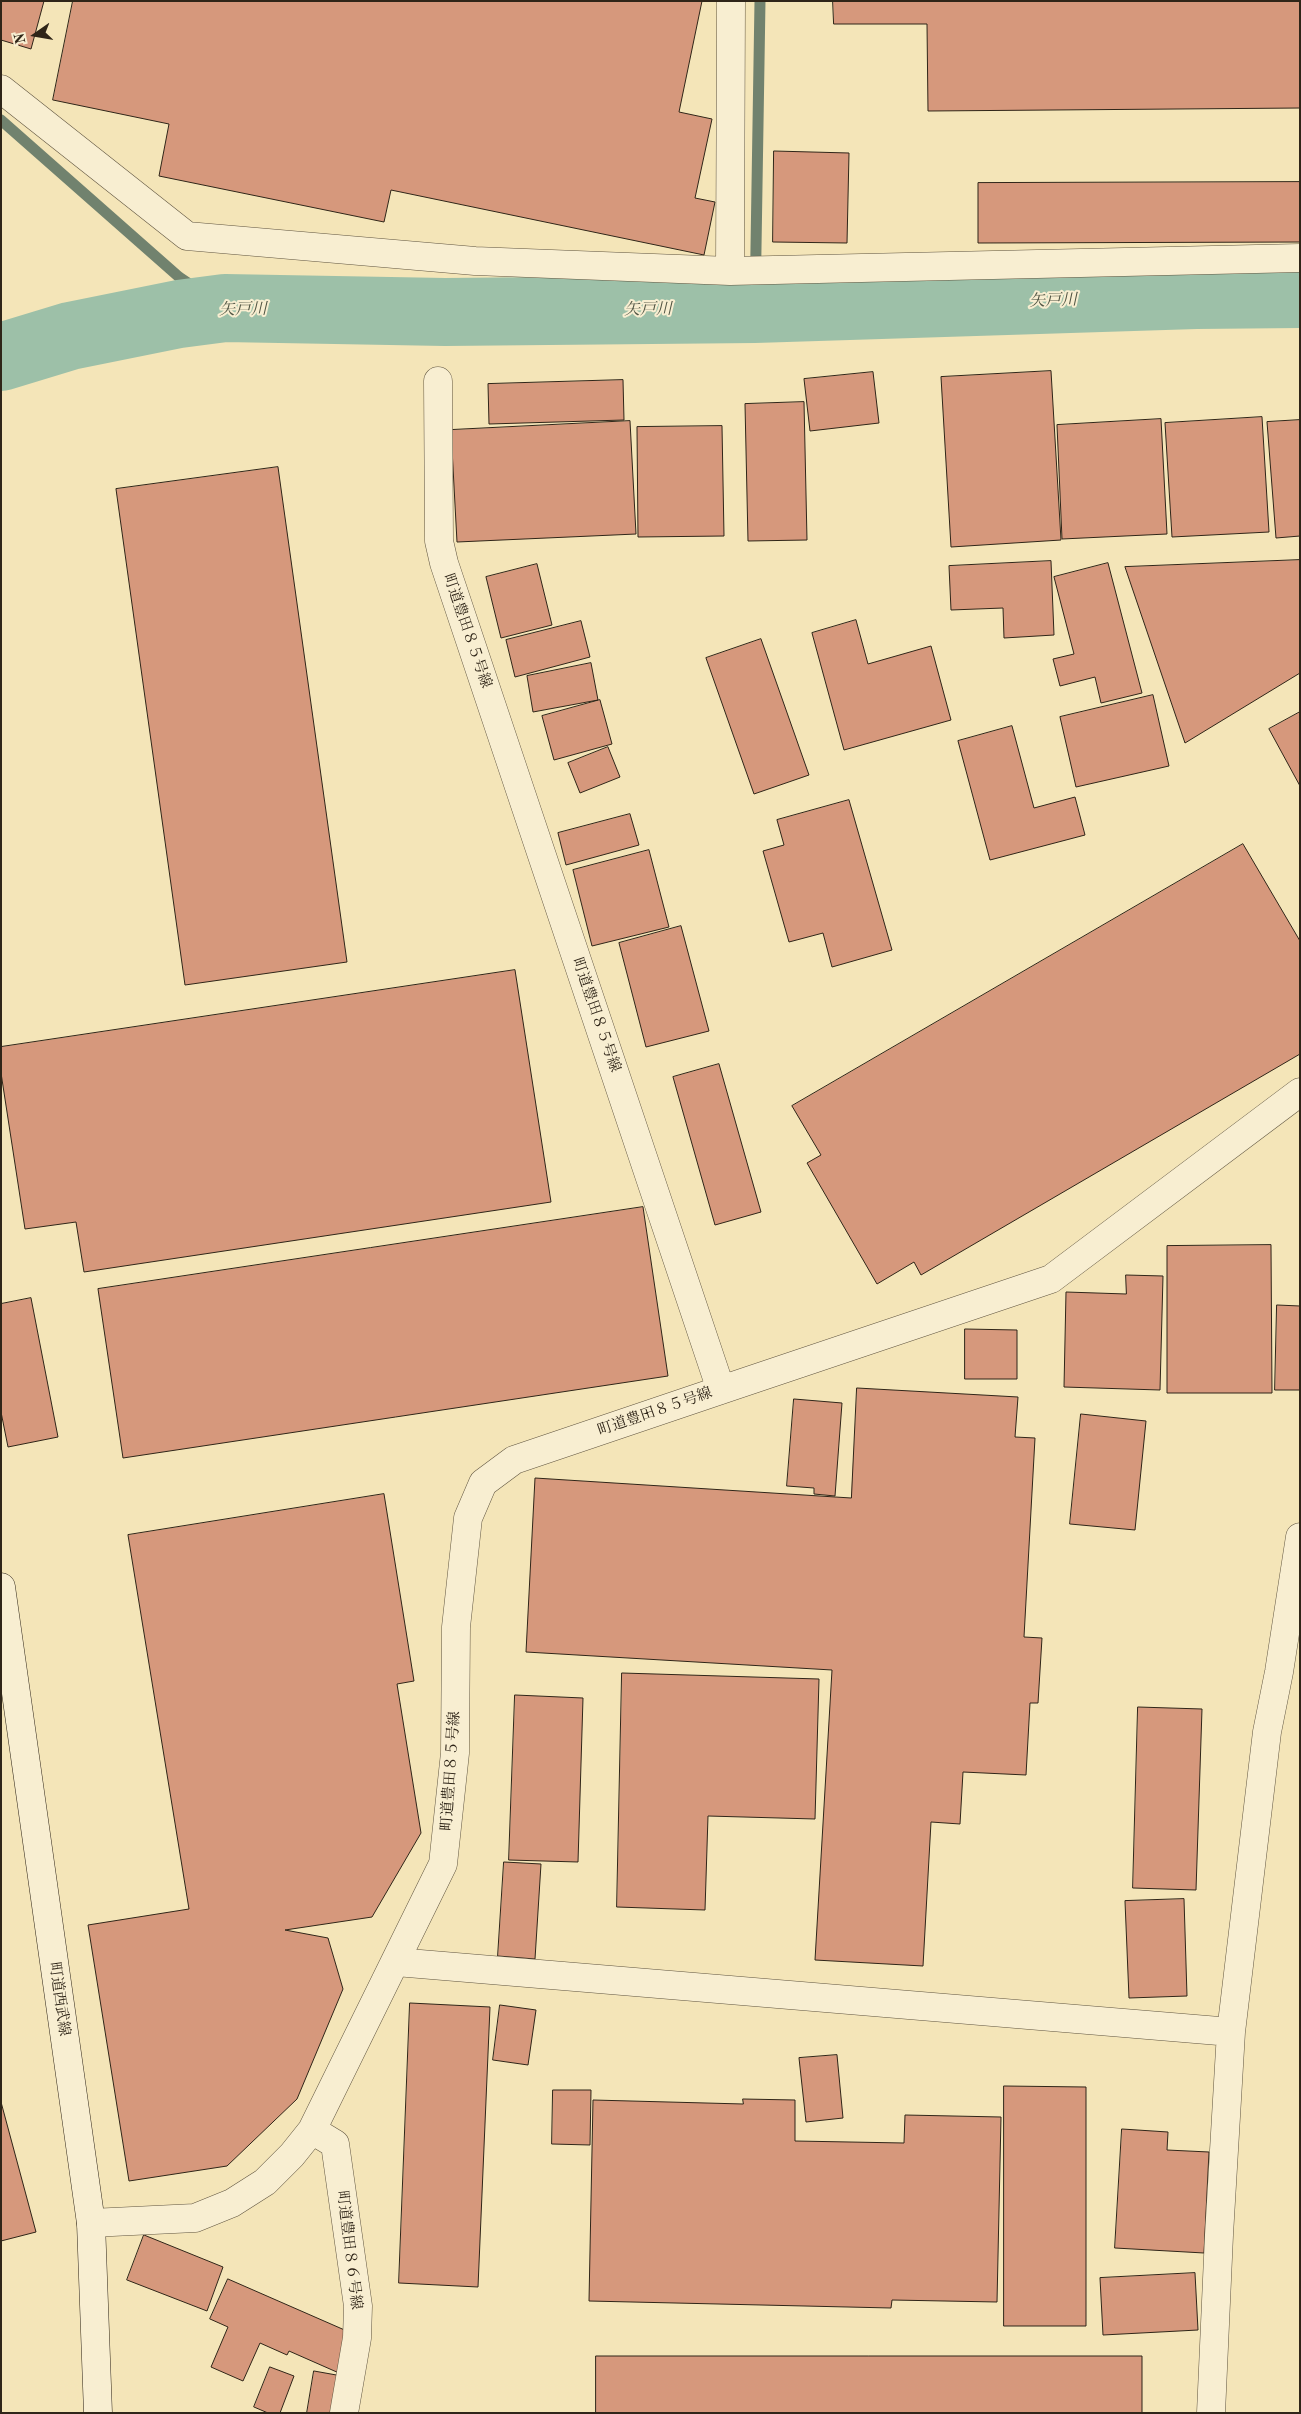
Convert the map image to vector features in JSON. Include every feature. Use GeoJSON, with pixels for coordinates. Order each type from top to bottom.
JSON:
{"type":"FeatureCollection","features":[{"type":"Feature","properties":{"kind":"street"},"geometry":{"type":"LineString","coordinates":[[730,271],[731,1]]}},
{"type":"Feature","properties":{"kind":"street"},"geometry":{"type":"LineString","coordinates":[[1,89],[187,236],[475,261],[730,271],[1300,258]]}},
{"type":"Feature","properties":{"kind":"street","name":"町道豊田８５号線"},"geometry":{"type":"LineString","coordinates":[[91,2222],[194,2218],[232,2204],[265,2182],[292,2155],[312,2130],[444,1864],[456,1753],[456,1627],[468,1518],[483,1483],[514,1460],[721,1390],[444,563],[439,540],[438,382]]}},
{"type":"Feature","properties":{"kind":"street"},"geometry":{"type":"LineString","coordinates":[[721,1390],[1052,1279],[1300,1092]]}},
{"type":"Feature","properties":{"kind":"street"},"geometry":{"type":"LineString","coordinates":[[1211,2413],[1231,2032],[1267,1732],[1279,1672],[1300,1537]]}},
{"type":"Feature","properties":{"kind":"street","name":"町道西武線"},"geometry":{"type":"LineString","coordinates":[[1,1586],[91,2222],[98,2358],[98,2413]]}},
{"type":"Feature","properties":{"kind":"street"},"geometry":{"type":"LineString","coordinates":[[396,1962],[1231,2032]]}},
{"type":"Feature","properties":{"kind":"street","name":"町道豊田８６号線"},"geometry":{"type":"LineString","coordinates":[[312,2130],[335,2144],[358,2306],[357,2338],[344,2413]]}},
{"type":"Feature","properties":{"kind":"building"},"geometry":{"type":"Polygon","coordinates":[[[1,1],[44,1],[31,49],[1,40],[1,1]]]}},
{"type":"Feature","properties":{"kind":"building"},"geometry":{"type":"Polygon","coordinates":[[[73,1],[702,1],[679,112],[712,119],[695,198],[715,202],[704,255],[391,190],[384,222],[159,176],[169,124],[53,100],[73,1]]]}},
{"type":"Feature","properties":{"kind":"building"},"geometry":{"type":"Polygon","coordinates":[[[833,1],[1300,1],[1300,108],[928,111],[927,24],[834,24],[833,1]]]}},
{"type":"Feature","properties":{"kind":"building"},"geometry":{"type":"Polygon","coordinates":[[[774,151],[849,153],[847,243],[773,242],[774,151]]]}},
{"type":"Feature","properties":{"kind":"building"},"geometry":{"type":"Polygon","coordinates":[[[1300,182],[1300,242],[978,243],[978,183],[1300,182]]]}},
{"type":"Feature","properties":{"kind":"building"},"geometry":{"type":"Polygon","coordinates":[[[1051,371],[1061,540],[951,547],[941,377],[1051,371]]]}},
{"type":"Feature","properties":{"kind":"building"},"geometry":{"type":"Polygon","coordinates":[[[873,372],[879,423],[810,431],[804,379],[873,372]]]}},
{"type":"Feature","properties":{"kind":"building"},"geometry":{"type":"Polygon","coordinates":[[[623,380],[624,420],[489,424],[488,384],[623,380]]]}},
{"type":"Feature","properties":{"kind":"building"},"geometry":{"type":"Polygon","coordinates":[[[804,402],[807,540],[748,541],[745,404],[804,402]]]}},
{"type":"Feature","properties":{"kind":"building"},"geometry":{"type":"Polygon","coordinates":[[[1262,417],[1269,532],[1172,537],[1165,423],[1262,417]]]}},
{"type":"Feature","properties":{"kind":"building"},"geometry":{"type":"Polygon","coordinates":[[[1161,419],[1167,534],[1062,539],[1057,425],[1161,419]]]}},
{"type":"Feature","properties":{"kind":"building"},"geometry":{"type":"Polygon","coordinates":[[[1300,420],[1300,536],[1276,538],[1267,422],[1300,420]]]}},
{"type":"Feature","properties":{"kind":"building"},"geometry":{"type":"Polygon","coordinates":[[[630,421],[636,534],[457,542],[451,430],[630,421]]]}},
{"type":"Feature","properties":{"kind":"building"},"geometry":{"type":"Polygon","coordinates":[[[722,426],[724,536],[638,537],[637,427],[722,426]]]}},
{"type":"Feature","properties":{"kind":"building"},"geometry":{"type":"Polygon","coordinates":[[[278,467],[347,962],[185,985],[116,489],[278,467]]]}},
{"type":"Feature","properties":{"kind":"building"},"geometry":{"type":"Polygon","coordinates":[[[1300,560],[1300,673],[1185,743],[1125,567],[1300,560]]]}},
{"type":"Feature","properties":{"kind":"building"},"geometry":{"type":"Polygon","coordinates":[[[1051,561],[1054,635],[1004,638],[1003,608],[951,610],[949,566],[1051,561]]]}},
{"type":"Feature","properties":{"kind":"building"},"geometry":{"type":"Polygon","coordinates":[[[1108,563],[1142,693],[1101,703],[1095,677],[1060,686],[1053,659],[1074,654],[1054,577],[1108,563]]]}},
{"type":"Feature","properties":{"kind":"building"},"geometry":{"type":"Polygon","coordinates":[[[537,564],[552,625],[501,638],[486,577],[537,564]]]}},
{"type":"Feature","properties":{"kind":"building"},"geometry":{"type":"Polygon","coordinates":[[[856,620],[868,664],[931,646],[951,720],[844,750],[812,633],[856,620]]]}},
{"type":"Feature","properties":{"kind":"building"},"geometry":{"type":"Polygon","coordinates":[[[581,621],[590,657],[515,677],[506,640],[581,621]]]}},
{"type":"Feature","properties":{"kind":"building"},"geometry":{"type":"Polygon","coordinates":[[[761,639],[809,775],[754,794],[706,658],[761,639]]]}},
{"type":"Feature","properties":{"kind":"building"},"geometry":{"type":"Polygon","coordinates":[[[591,663],[598,700],[533,712],[527,676],[591,663]]]}},
{"type":"Feature","properties":{"kind":"building"},"geometry":{"type":"Polygon","coordinates":[[[1153,695],[1169,766],[1076,787],[1060,717],[1153,695]]]}},
{"type":"Feature","properties":{"kind":"building"},"geometry":{"type":"Polygon","coordinates":[[[600,700],[612,744],[554,760],[542,716],[600,700]]]}},
{"type":"Feature","properties":{"kind":"building"},"geometry":{"type":"Polygon","coordinates":[[[1300,712],[1300,786],[1269,729],[1300,712]]]}},
{"type":"Feature","properties":{"kind":"building"},"geometry":{"type":"Polygon","coordinates":[[[1012,726],[1034,808],[1075,797],[1085,835],[990,860],[958,741],[1012,726]]]}},
{"type":"Feature","properties":{"kind":"building"},"geometry":{"type":"Polygon","coordinates":[[[608,747],[620,777],[580,793],[568,763],[608,747]]]}},
{"type":"Feature","properties":{"kind":"building"},"geometry":{"type":"Polygon","coordinates":[[[849,800],[892,950],[832,967],[823,933],[789,942],[763,851],[784,845],[777,820],[849,800]]]}},
{"type":"Feature","properties":{"kind":"building"},"geometry":{"type":"Polygon","coordinates":[[[630,814],[639,845],[566,865],[558,833],[630,814]]]}},
{"type":"Feature","properties":{"kind":"building"},"geometry":{"type":"Polygon","coordinates":[[[1243,844],[1300,941],[1300,1054],[921,1275],[914,1262],[877,1284],[807,1163],[821,1155],[792,1106],[1243,844]]]}},
{"type":"Feature","properties":{"kind":"building"},"geometry":{"type":"Polygon","coordinates":[[[649,850],[669,927],[592,946],[573,870],[649,850]]]}},
{"type":"Feature","properties":{"kind":"building"},"geometry":{"type":"Polygon","coordinates":[[[681,926],[709,1031],[646,1047],[619,943],[681,926]]]}},
{"type":"Feature","properties":{"kind":"building"},"geometry":{"type":"Polygon","coordinates":[[[515,970],[551,1202],[84,1272],[76,1222],[25,1229],[1,1073],[1,1047],[515,970]]]}},
{"type":"Feature","properties":{"kind":"building"},"geometry":{"type":"Polygon","coordinates":[[[719,1064],[761,1212],[715,1225],[673,1077],[719,1064]]]}},
{"type":"Feature","properties":{"kind":"building"},"geometry":{"type":"Polygon","coordinates":[[[643,1207],[668,1376],[123,1458],[98,1289],[643,1207]]]}},
{"type":"Feature","properties":{"kind":"building"},"geometry":{"type":"Polygon","coordinates":[[[1271,1245],[1272,1393],[1167,1393],[1167,1246],[1271,1245]]]}},
{"type":"Feature","properties":{"kind":"building"},"geometry":{"type":"Polygon","coordinates":[[[1126,1275],[1163,1276],[1160,1390],[1064,1387],[1066,1292],[1126,1294],[1126,1275]]]}},
{"type":"Feature","properties":{"kind":"building"},"geometry":{"type":"Polygon","coordinates":[[[31,1298],[58,1437],[8,1447],[1,1412],[1,1304],[31,1298]]]}},
{"type":"Feature","properties":{"kind":"building"},"geometry":{"type":"Polygon","coordinates":[[[1277,1305],[1300,1306],[1300,1390],[1275,1390],[1277,1305]]]}},
{"type":"Feature","properties":{"kind":"building"},"geometry":{"type":"Polygon","coordinates":[[[965,1329],[1017,1330],[1017,1379],[965,1379],[965,1329]]]}},
{"type":"Feature","properties":{"kind":"building"},"geometry":{"type":"Polygon","coordinates":[[[857,1388],[1018,1397],[1015,1437],[1035,1438],[1024,1637],[1042,1638],[1038,1703],[1030,1703],[1026,1775],[963,1772],[960,1824],[931,1822],[923,1966],[815,1960],[832,1670],[526,1652],[535,1478],[851,1498],[857,1388]]]}},
{"type":"Feature","properties":{"kind":"building"},"geometry":{"type":"Polygon","coordinates":[[[794,1399],[842,1403],[835,1496],[814,1494],[814,1488],[787,1486],[794,1399]]]}},
{"type":"Feature","properties":{"kind":"building"},"geometry":{"type":"Polygon","coordinates":[[[1081,1414],[1146,1421],[1135,1530],[1070,1524],[1081,1414]]]}},
{"type":"Feature","properties":{"kind":"building"},"geometry":{"type":"Polygon","coordinates":[[[384,1494],[414,1681],[397,1684],[421,1833],[372,1917],[285,1930],[328,1938],[343,1989],[297,2099],[227,2166],[129,2181],[88,1925],[189,1909],[128,1535],[384,1494]]]}},
{"type":"Feature","properties":{"kind":"building"},"geometry":{"type":"Polygon","coordinates":[[[622,1673],[819,1679],[815,1819],[708,1816],[705,1910],[617,1907],[622,1673]]]}},
{"type":"Feature","properties":{"kind":"building"},"geometry":{"type":"Polygon","coordinates":[[[515,1695],[583,1698],[578,1862],[509,1860],[515,1695]]]}},
{"type":"Feature","properties":{"kind":"building"},"geometry":{"type":"Polygon","coordinates":[[[1138,1707],[1202,1709],[1196,1890],[1133,1888],[1138,1707]]]}},
{"type":"Feature","properties":{"kind":"building"},"geometry":{"type":"Polygon","coordinates":[[[504,1862],[541,1864],[535,1959],[498,1956],[504,1862]]]}},
{"type":"Feature","properties":{"kind":"building"},"geometry":{"type":"Polygon","coordinates":[[[1184,1899],[1187,1996],[1129,1998],[1125,1901],[1184,1899]]]}},
{"type":"Feature","properties":{"kind":"building"},"geometry":{"type":"Polygon","coordinates":[[[410,2003],[490,2007],[478,2287],[399,2283],[410,2003]]]}},
{"type":"Feature","properties":{"kind":"building"},"geometry":{"type":"Polygon","coordinates":[[[500,2005],[536,2010],[528,2065],[493,2060],[500,2005]]]}},
{"type":"Feature","properties":{"kind":"building"},"geometry":{"type":"Polygon","coordinates":[[[837,2055],[843,2118],[806,2122],[799,2058],[837,2055]]]}},
{"type":"Feature","properties":{"kind":"building"},"geometry":{"type":"Polygon","coordinates":[[[1004,2086],[1086,2087],[1086,2326],[1004,2326],[1004,2086]]]}},
{"type":"Feature","properties":{"kind":"building"},"geometry":{"type":"Polygon","coordinates":[[[553,2090],[591,2090],[590,2145],[552,2144],[553,2090]]]}},
{"type":"Feature","properties":{"kind":"building"},"geometry":{"type":"Polygon","coordinates":[[[743,2099],[795,2100],[795,2141],[904,2143],[905,2115],[1001,2117],[997,2302],[892,2300],[891,2308],[589,2301],[593,2100],[743,2104],[743,2099]]]}},
{"type":"Feature","properties":{"kind":"building"},"geometry":{"type":"Polygon","coordinates":[[[1,2102],[36,2232],[1,2241],[1,2102]]]}},
{"type":"Feature","properties":{"kind":"building"},"geometry":{"type":"Polygon","coordinates":[[[1122,2129],[1168,2132],[1167,2150],[1209,2152],[1204,2253],[1115,2248],[1122,2129]]]}},
{"type":"Feature","properties":{"kind":"building"},"geometry":{"type":"Polygon","coordinates":[[[144,2235],[223,2267],[207,2311],[127,2280],[144,2235]]]}},
{"type":"Feature","properties":{"kind":"building"},"geometry":{"type":"Polygon","coordinates":[[[1195,2273],[1198,2330],[1103,2335],[1100,2278],[1195,2273]]]}},
{"type":"Feature","properties":{"kind":"building"},"geometry":{"type":"Polygon","coordinates":[[[228,2279],[356,2335],[339,2373],[289,2351],[287,2355],[260,2343],[243,2381],[211,2367],[228,2327],[210,2319],[228,2279]]]}},
{"type":"Feature","properties":{"kind":"building"},"geometry":{"type":"Polygon","coordinates":[[[596,2356],[1142,2356],[1142,2413],[596,2413],[596,2356]]]}},
{"type":"Feature","properties":{"kind":"building"},"geometry":{"type":"Polygon","coordinates":[[[270,2367],[294,2376],[280,2413],[268,2413],[254,2407],[270,2367]]]}},
{"type":"Feature","properties":{"kind":"building"},"geometry":{"type":"Polygon","coordinates":[[[314,2371],[342,2376],[336,2413],[307,2413],[314,2371]]]}},
{"type":"Feature","properties":{"kind":"waterway"},"geometry":{"type":"LineString","coordinates":[[755,309],[760,1]]}},
{"type":"Feature","properties":{"kind":"waterway"},"geometry":{"type":"LineString","coordinates":[[1,120],[179,277],[225,308]]}},
{"type":"Feature","properties":{"kind":"waterway","name":"矢戸川"},"geometry":{"type":"LineString","coordinates":[[1,357],[70,336],[179,314],[225,308],[445,312],[755,309],[1196,295],[1300,294]]}}]}
